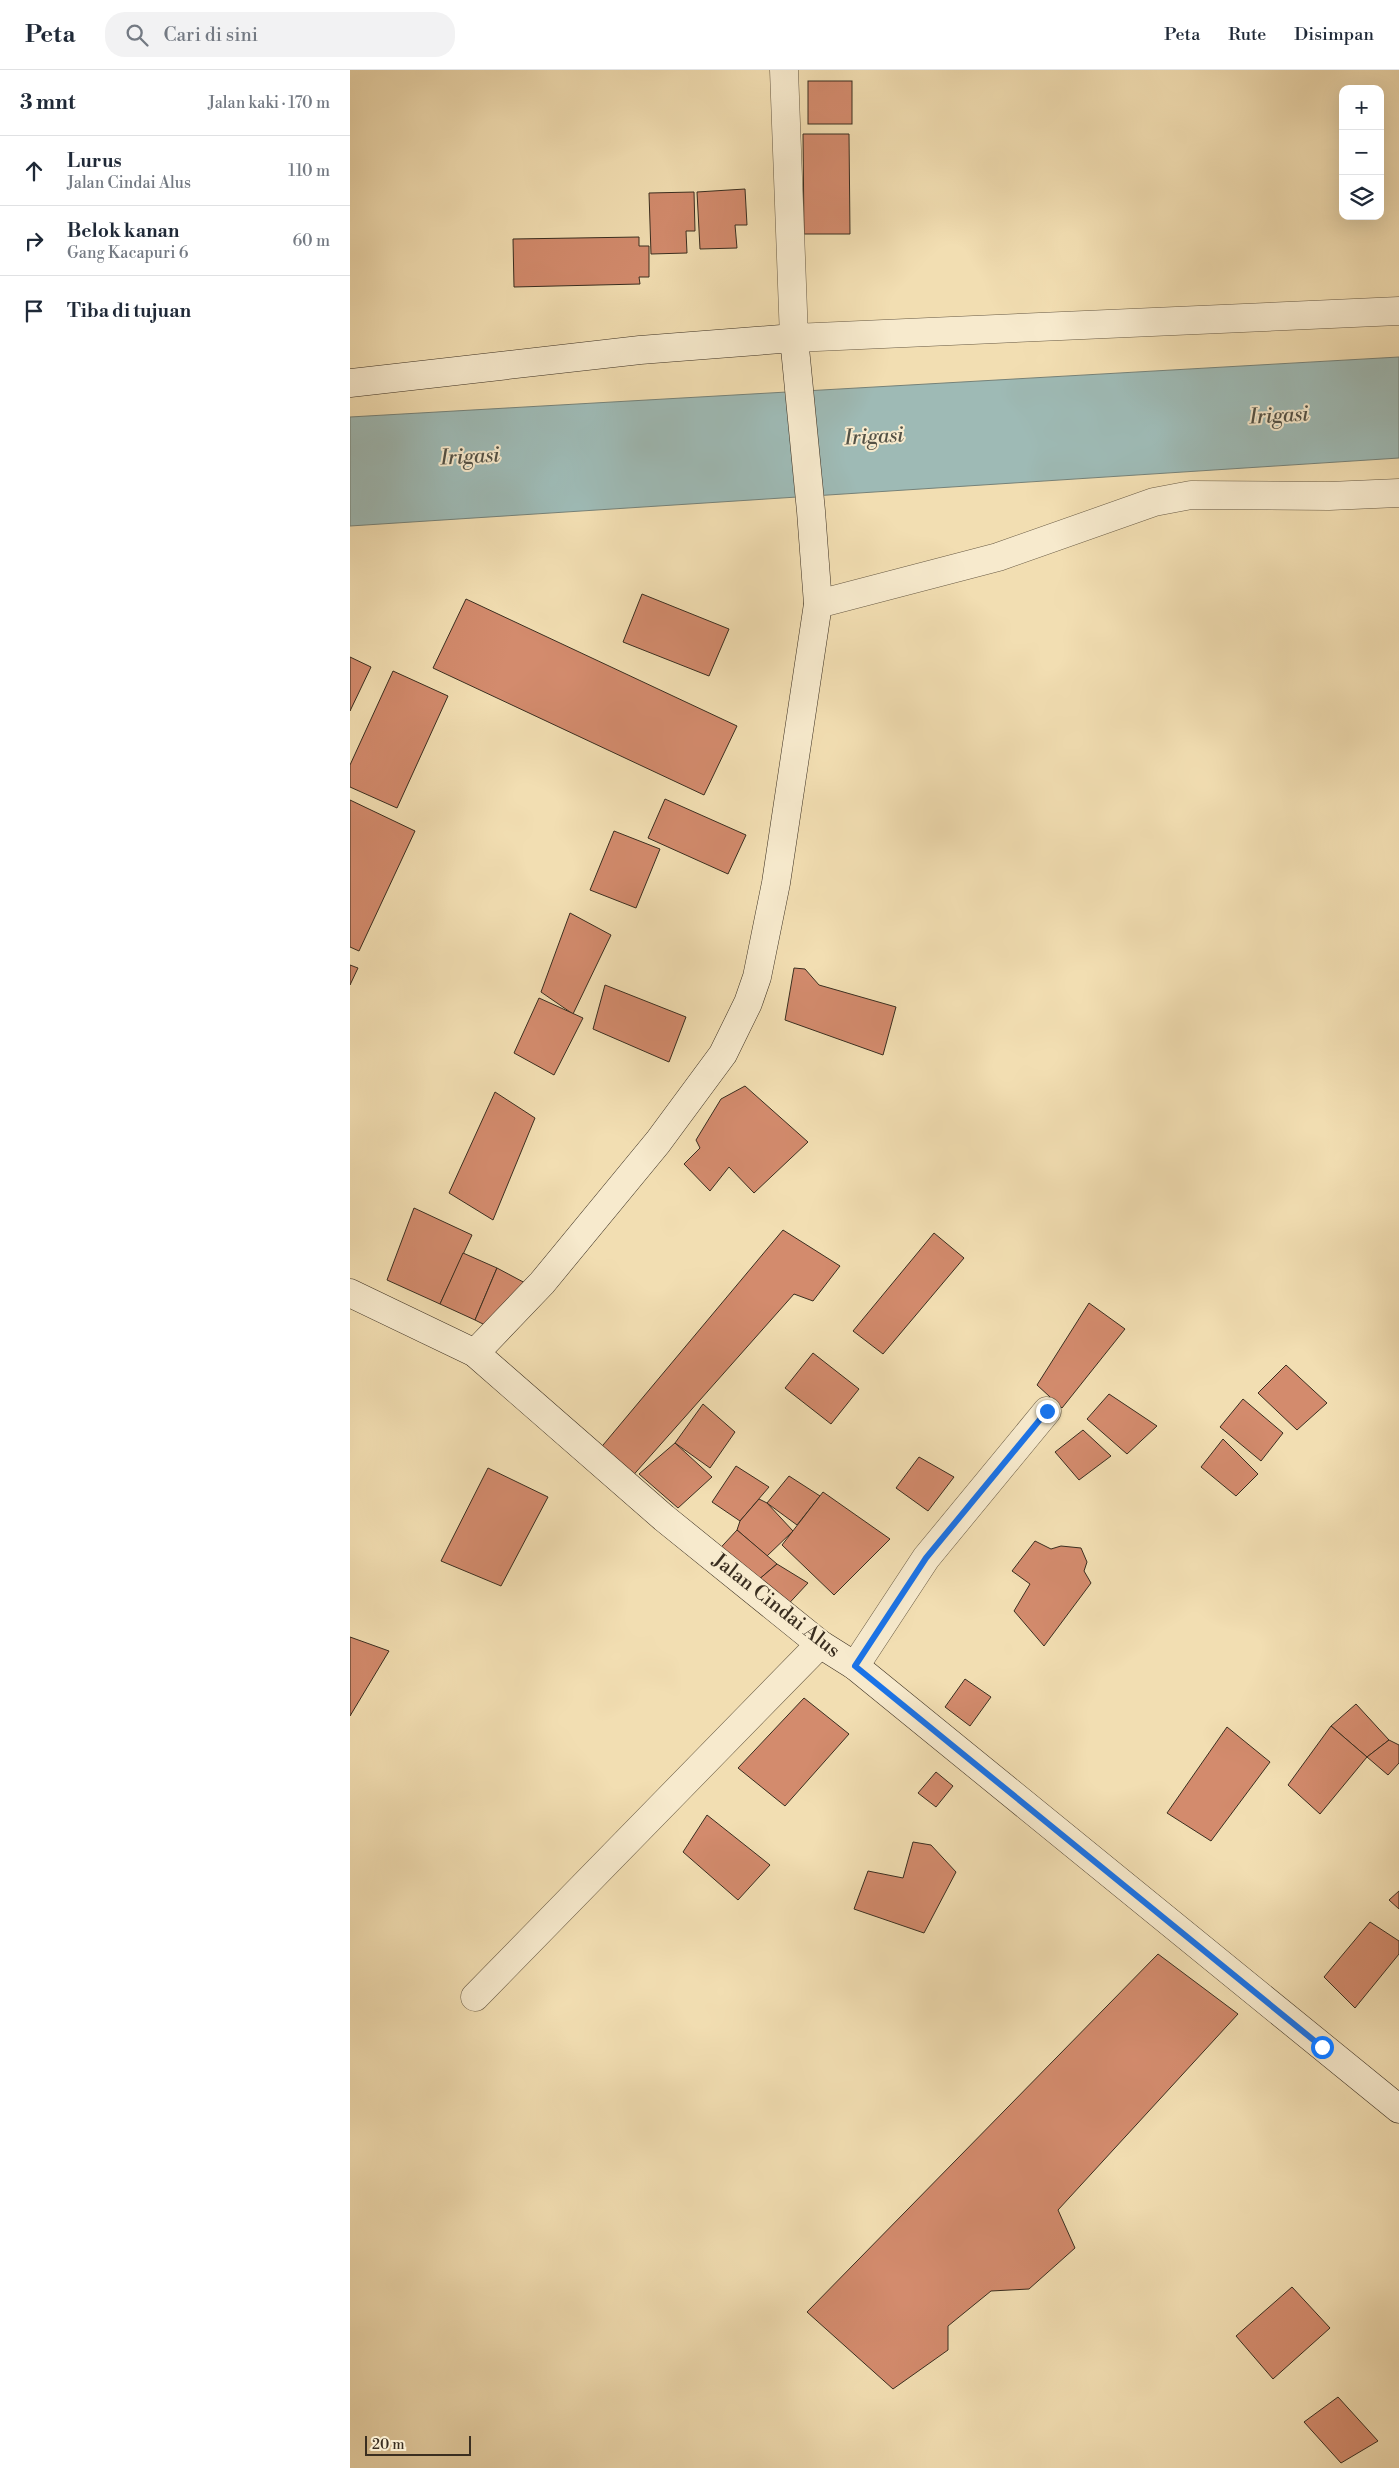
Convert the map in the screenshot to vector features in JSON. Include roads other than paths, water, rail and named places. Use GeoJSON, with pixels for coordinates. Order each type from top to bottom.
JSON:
{"type":"FeatureCollection","features":[{"type":"Feature","properties":{"kind":"street"},"geometry":{"type":"LineString","coordinates":[[475,1353],[542,1283],[658,1142],[724,1054],[748,1003],[757,976],[776,883],[818,604],[811,511],[797,387],[784,70]]}},
{"type":"Feature","properties":{"kind":"street"},"geometry":{"type":"LineString","coordinates":[[350,383],[640,350],[794,338],[1399,311]]}},
{"type":"Feature","properties":{"kind":"street"},"geometry":{"type":"LineString","coordinates":[[1329,496],[1399,493]]}},
{"type":"Feature","properties":{"kind":"street"},"geometry":{"type":"LineString","coordinates":[[818,604],[998,557],[1154,502],[1191,494],[1399,499]]}},
{"type":"Feature","properties":{"kind":"street","name":"Jalan Cindai Alus"},"geometry":{"type":"LineString","coordinates":[[350,1293],[475,1353],[664,1518],[820,1644],[855,1666],[1399,2109]]}},
{"type":"Feature","properties":{"kind":"street"},"geometry":{"type":"LineString","coordinates":[[855,1666],[926,1558],[1047,1411]]}},
{"type":"Feature","properties":{"kind":"street"},"geometry":{"type":"LineString","coordinates":[[475,1997],[820,1644]]}},
{"type":"Feature","properties":{"kind":"water","name":"Irigasi"},"geometry":{"type":"Polygon","coordinates":[[[1399,357],[1399,458],[350,526],[350,417],[1399,357]]]}}]}
